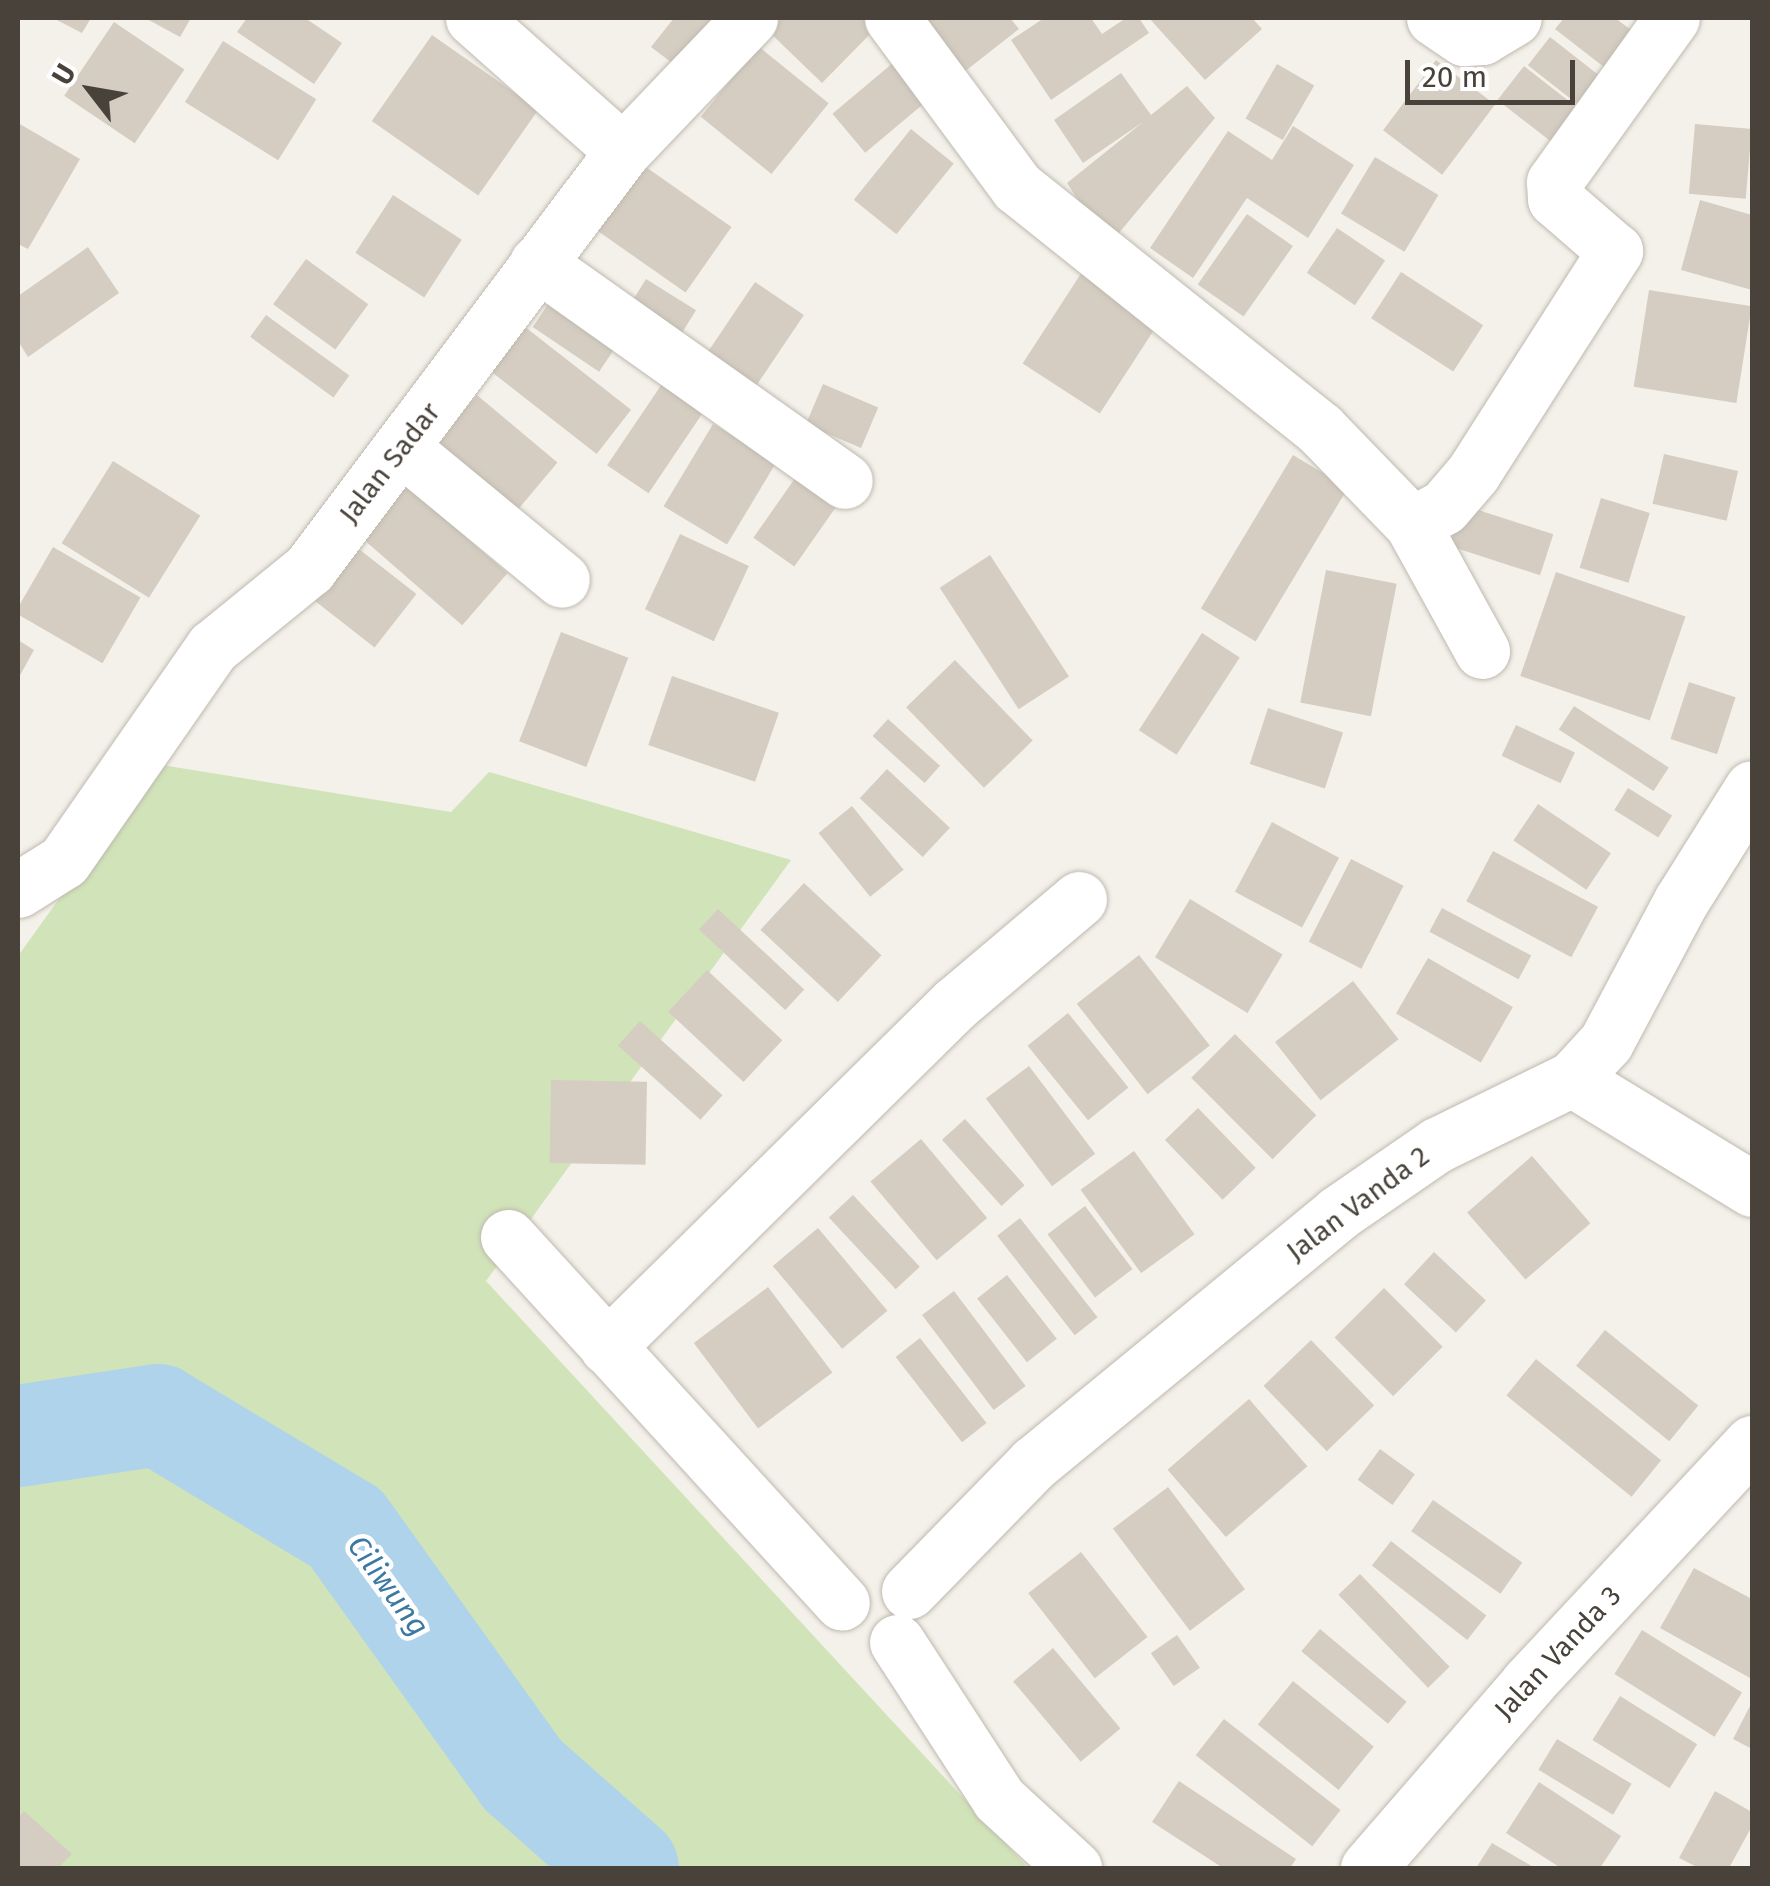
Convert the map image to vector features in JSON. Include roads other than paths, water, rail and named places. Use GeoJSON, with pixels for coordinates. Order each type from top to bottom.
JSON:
{"type":"FeatureCollection","features":[{"type":"Feature","properties":{"kind":"street"},"geometry":{"type":"LineString","coordinates":[[472,18],[623,151]]}},
{"type":"Feature","properties":{"kind":"street","name":"Jalan Sadar"},"geometry":{"type":"LineString","coordinates":[[18,890],[64,861],[214,647],[284,595],[402,448],[623,151],[750,18]]}},
{"type":"Feature","properties":{"kind":"street"},"geometry":{"type":"LineString","coordinates":[[892,18],[1016,187],[1320,429],[1412,524],[1482,651]]}},
{"type":"Feature","properties":{"kind":"street"},"geometry":{"type":"LineString","coordinates":[[1434,18],[1464,38],[1482,37],[1514,18]]}},
{"type":"Feature","properties":{"kind":"street"},"geometry":{"type":"LineString","coordinates":[[1412,524],[1444,507],[1474,474],[1614,251],[1555,199],[1554,182],[1672,18]]}},
{"type":"Feature","properties":{"kind":"street"},"geometry":{"type":"LineString","coordinates":[[537,263],[846,481]]}},
{"type":"Feature","properties":{"kind":"street"},"geometry":{"type":"LineString","coordinates":[[402,448],[562,580]]}},
{"type":"Feature","properties":{"kind":"street","name":"Jalan Vanda 2"},"geometry":{"type":"LineString","coordinates":[[903,1616],[1034,1464],[1338,1213],[1437,1145],[1572,1079],[1606,1042],[1681,901],[1752,788]]}},
{"type":"Feature","properties":{"kind":"street"},"geometry":{"type":"LineString","coordinates":[[607,1347],[956,1002],[1079,900]]}},
{"type":"Feature","properties":{"kind":"street"},"geometry":{"type":"LineString","coordinates":[[1572,1079],[1752,1189]]}},
{"type":"Feature","properties":{"kind":"street"},"geometry":{"type":"LineString","coordinates":[[508,1237],[842,1603],[858,1580],[886,1575],[903,1616],[999,1799],[1074,1868]]}},
{"type":"Feature","properties":{"kind":"street","name":"Jalan Vanda 3"},"geometry":{"type":"LineString","coordinates":[[1368,1868],[1528,1683],[1752,1442]]}},
{"type":"Feature","properties":{"kind":"waterway","name":"Ciliwung"},"geometry":{"type":"LineString","coordinates":[[18,1436],[158,1415],[346,1528],[523,1775],[628,1868]]}}]}
